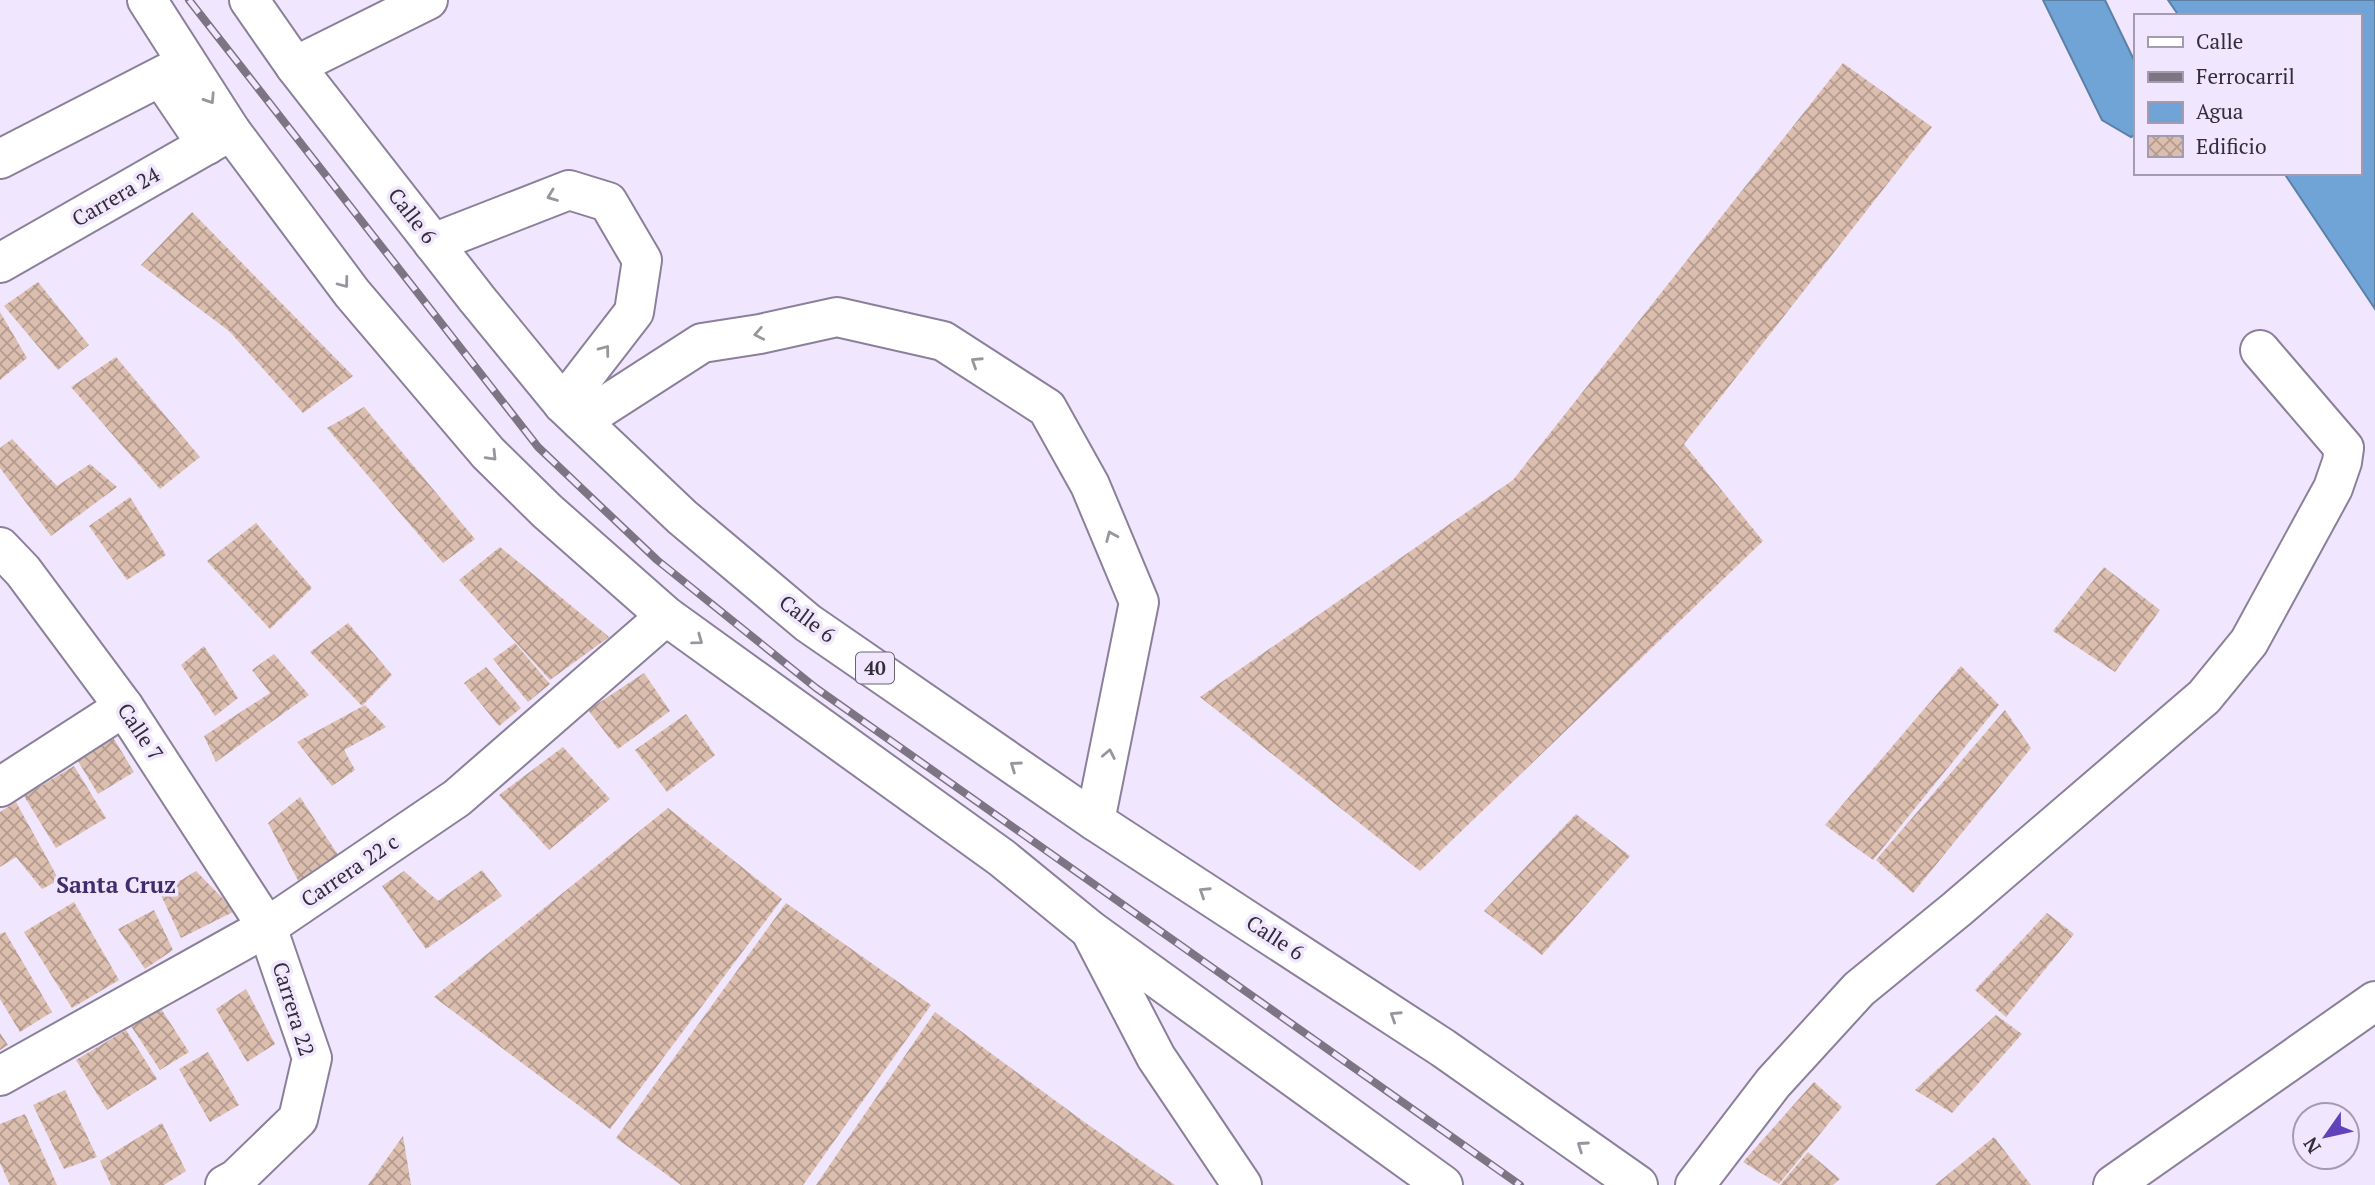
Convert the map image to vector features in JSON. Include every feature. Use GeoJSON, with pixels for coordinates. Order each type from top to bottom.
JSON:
{"type":"FeatureCollection","features":[{"type":"Feature","properties":{"kind":"main road"},"geometry":{"type":"LineString","coordinates":[[147,0],[174,70],[219,138],[488,453],[547,511],[666,617],[1002,858],[1090,930],[1443,1185]]}},
{"type":"Feature","properties":{"kind":"main road","name":"Calle 6"},"geometry":{"type":"LineString","coordinates":[[249,0],[295,66],[433,243],[572,412],[682,517],[808,623],[1095,821],[1443,1048],[1638,1185]]}},
{"type":"Feature","properties":{"kind":"main road"},"geometry":{"type":"LineString","coordinates":[[295,66],[428,0]]}},
{"type":"Feature","properties":{"kind":"main road"},"geometry":{"type":"LineString","coordinates":[[0,159],[174,70]]}},
{"type":"Feature","properties":{"kind":"main road","name":"Carrera 24"},"geometry":{"type":"LineString","coordinates":[[0,262],[219,138]]}},
{"type":"Feature","properties":{"kind":"main road"},"geometry":{"type":"LineString","coordinates":[[433,243],[569,190],[608,202],[642,260],[634,312],[572,412]]}},
{"type":"Feature","properties":{"kind":"main road"},"geometry":{"type":"LineString","coordinates":[[572,412],[702,344],[837,317],[943,341],[1047,408],[1090,485],[1139,602],[1095,821]]}},
{"type":"Feature","properties":{"kind":"main road"},"geometry":{"type":"LineString","coordinates":[[1695,1185],[1773,1083],[1860,989],[2204,697],[2249,642],[2333,488],[2344,449],[2260,349]]}},
{"type":"Feature","properties":{"kind":"main road","name":"Calle 7"},"geometry":{"type":"LineString","coordinates":[[8,568],[124,707],[267,927]]}},
{"type":"Feature","properties":{"kind":"main road","name":"Carrera 22 c"},"geometry":{"type":"LineString","coordinates":[[0,1076],[267,927],[457,798],[666,617]]}},
{"type":"Feature","properties":{"kind":"main road"},"geometry":{"type":"LineString","coordinates":[[0,787],[124,707]]}},
{"type":"Feature","properties":{"kind":"main road","name":"Carrera 22"},"geometry":{"type":"LineString","coordinates":[[225,1185],[236,1179],[298,1119],[312,1058],[267,927]]}},
{"type":"Feature","properties":{"kind":"main road"},"geometry":{"type":"LineString","coordinates":[[1090,930],[1156,1056],[1242,1185]]}},
{"type":"Feature","properties":{"kind":"main road"},"geometry":{"type":"LineString","coordinates":[[2113,1185],[2375,1000]]}},
{"type":"Feature","properties":{"kind":"water"},"geometry":{"type":"Polygon","coordinates":[[[2043,0],[2105,0],[2134,60],[2134,136],[2131,137],[2102,120],[2043,0]]]}},
{"type":"Feature","properties":{"kind":"water"},"geometry":{"type":"Polygon","coordinates":[[[2168,0],[2375,0],[2375,309],[2285,175],[2361,175],[2361,14],[2178,14],[2168,0]]]}},
{"type":"Feature","properties":{"kind":"building"},"geometry":{"type":"Polygon","coordinates":[[[1843,63],[1932,127],[1684,444],[1763,541],[1420,871],[1200,697],[1513,480],[1843,63]]]}},
{"type":"Feature","properties":{"kind":"building"},"geometry":{"type":"Polygon","coordinates":[[[192,212],[353,376],[303,413],[229,331],[141,265],[192,212]]]}},
{"type":"Feature","properties":{"kind":"building"},"geometry":{"type":"Polygon","coordinates":[[[38,282],[89,345],[58,370],[4,306],[38,282]]]}},
{"type":"Feature","properties":{"kind":"building"},"geometry":{"type":"Polygon","coordinates":[[[0,312],[27,358],[0,380],[0,312]]]}},
{"type":"Feature","properties":{"kind":"building"},"geometry":{"type":"Polygon","coordinates":[[[116,357],[200,457],[160,489],[71,387],[116,357]]]}},
{"type":"Feature","properties":{"kind":"building"},"geometry":{"type":"Polygon","coordinates":[[[364,407],[475,539],[443,563],[327,428],[364,407]]]}},
{"type":"Feature","properties":{"kind":"building"},"geometry":{"type":"Polygon","coordinates":[[[12,439],[57,486],[90,464],[117,487],[51,536],[0,468],[0,448],[12,439]]]}},
{"type":"Feature","properties":{"kind":"building"},"geometry":{"type":"Polygon","coordinates":[[[130,497],[166,555],[127,580],[89,526],[130,497]]]}},
{"type":"Feature","properties":{"kind":"building"},"geometry":{"type":"Polygon","coordinates":[[[256,523],[312,588],[270,629],[207,561],[256,523]]]}},
{"type":"Feature","properties":{"kind":"building"},"geometry":{"type":"Polygon","coordinates":[[[500,547],[609,637],[550,680],[459,580],[500,547]]]}},
{"type":"Feature","properties":{"kind":"building"},"geometry":{"type":"Polygon","coordinates":[[[2104,567],[2160,610],[2115,672],[2053,631],[2104,567]]]}},
{"type":"Feature","properties":{"kind":"building"},"geometry":{"type":"Polygon","coordinates":[[[348,623],[392,675],[362,706],[310,652],[348,623]]]}},
{"type":"Feature","properties":{"kind":"building"},"geometry":{"type":"Polygon","coordinates":[[[515,643],[550,684],[528,702],[493,659],[515,643]]]}},
{"type":"Feature","properties":{"kind":"building"},"geometry":{"type":"Polygon","coordinates":[[[204,646],[238,698],[215,716],[181,665],[204,646]]]}},
{"type":"Feature","properties":{"kind":"building"},"geometry":{"type":"Polygon","coordinates":[[[274,654],[309,695],[216,762],[204,736],[270,693],[252,670],[274,654]]]}},
{"type":"Feature","properties":{"kind":"building"},"geometry":{"type":"Polygon","coordinates":[[[1961,666],[1999,705],[1873,860],[1825,825],[1961,666]]]}},
{"type":"Feature","properties":{"kind":"building"},"geometry":{"type":"Polygon","coordinates":[[[486,667],[521,708],[499,726],[464,683],[486,667]]]}},
{"type":"Feature","properties":{"kind":"building"},"geometry":{"type":"Polygon","coordinates":[[[644,673],[670,711],[618,749],[588,710],[644,673]]]}},
{"type":"Feature","properties":{"kind":"building"},"geometry":{"type":"Polygon","coordinates":[[[365,705],[386,727],[344,750],[355,770],[332,786],[297,742],[365,705]]]}},
{"type":"Feature","properties":{"kind":"building"},"geometry":{"type":"Polygon","coordinates":[[[2005,710],[2031,748],[1913,893],[1876,860],[2005,710]]]}},
{"type":"Feature","properties":{"kind":"building"},"geometry":{"type":"Polygon","coordinates":[[[686,714],[715,755],[667,792],[635,750],[686,714]]]}},
{"type":"Feature","properties":{"kind":"building"},"geometry":{"type":"Polygon","coordinates":[[[109,731],[134,772],[98,794],[73,753],[109,731]]]}},
{"type":"Feature","properties":{"kind":"building"},"geometry":{"type":"Polygon","coordinates":[[[563,747],[610,799],[549,850],[499,795],[563,747]]]}},
{"type":"Feature","properties":{"kind":"building"},"geometry":{"type":"Polygon","coordinates":[[[74,766],[106,818],[56,848],[24,796],[74,766]]]}},
{"type":"Feature","properties":{"kind":"building"},"geometry":{"type":"Polygon","coordinates":[[[300,797],[342,861],[302,888],[268,823],[300,797]]]}},
{"type":"Feature","properties":{"kind":"building"},"geometry":{"type":"Polygon","coordinates":[[[16,802],[59,880],[42,889],[16,857],[0,867],[0,812],[16,802]]]}},
{"type":"Feature","properties":{"kind":"building"},"geometry":{"type":"Polygon","coordinates":[[[668,808],[782,899],[610,1129],[434,997],[668,808]]]}},
{"type":"Feature","properties":{"kind":"building"},"geometry":{"type":"Polygon","coordinates":[[[1576,814],[1630,856],[1542,955],[1484,911],[1576,814]]]}},
{"type":"Feature","properties":{"kind":"building"},"geometry":{"type":"Polygon","coordinates":[[[482,870],[502,896],[426,949],[382,886],[404,871],[438,901],[482,870]]]}},
{"type":"Feature","properties":{"kind":"building"},"geometry":{"type":"Polygon","coordinates":[[[196,871],[235,911],[181,938],[160,893],[196,871]]]}},
{"type":"Feature","properties":{"kind":"building"},"geometry":{"type":"Polygon","coordinates":[[[74,902],[119,980],[72,1008],[24,932],[74,902]]]}},
{"type":"Feature","properties":{"kind":"building"},"geometry":{"type":"Polygon","coordinates":[[[786,903],[931,1005],[803,1185],[681,1185],[616,1138],[786,903]]]}},
{"type":"Feature","properties":{"kind":"building"},"geometry":{"type":"Polygon","coordinates":[[[154,910],[173,950],[145,969],[118,929],[154,910]]]}},
{"type":"Feature","properties":{"kind":"building"},"geometry":{"type":"Polygon","coordinates":[[[2047,913],[2074,934],[2006,1017],[1975,990],[2047,913]]]}},
{"type":"Feature","properties":{"kind":"building"},"geometry":{"type":"Polygon","coordinates":[[[5,932],[52,1012],[20,1032],[0,999],[0,934],[5,932]]]}},
{"type":"Feature","properties":{"kind":"building"},"geometry":{"type":"Polygon","coordinates":[[[246,989],[275,1044],[247,1062],[216,1009],[246,989]]]}},
{"type":"Feature","properties":{"kind":"building"},"geometry":{"type":"Polygon","coordinates":[[[156,1001],[189,1052],[160,1070],[127,1020],[156,1001]]]}},
{"type":"Feature","properties":{"kind":"building"},"geometry":{"type":"Polygon","coordinates":[[[935,1012],[1083,1121],[1175,1185],[816,1185],[935,1012]]]}},
{"type":"Feature","properties":{"kind":"building"},"geometry":{"type":"Polygon","coordinates":[[[1996,1015],[2022,1034],[1952,1113],[1915,1090],[1996,1015]]]}},
{"type":"Feature","properties":{"kind":"building"},"geometry":{"type":"Polygon","coordinates":[[[126,1030],[157,1079],[107,1110],[76,1060],[126,1030]]]}},
{"type":"Feature","properties":{"kind":"building"},"geometry":{"type":"Polygon","coordinates":[[[0,1033],[8,1045],[0,1050],[0,1033]]]}},
{"type":"Feature","properties":{"kind":"building"},"geometry":{"type":"Polygon","coordinates":[[[208,1052],[239,1105],[210,1122],[179,1069],[208,1052]]]}},
{"type":"Feature","properties":{"kind":"building"},"geometry":{"type":"Polygon","coordinates":[[[1814,1082],[1842,1107],[1779,1184],[1743,1162],[1814,1082]]]}},
{"type":"Feature","properties":{"kind":"building"},"geometry":{"type":"Polygon","coordinates":[[[65,1090],[97,1157],[64,1169],[33,1105],[65,1090]]]}},
{"type":"Feature","properties":{"kind":"building"},"geometry":{"type":"Polygon","coordinates":[[[25,1114],[57,1185],[10,1185],[0,1163],[0,1124],[25,1114]]]}},
{"type":"Feature","properties":{"kind":"building"},"geometry":{"type":"Polygon","coordinates":[[[162,1123],[186,1171],[164,1185],[111,1185],[100,1161],[162,1123]]]}},
{"type":"Feature","properties":{"kind":"building"},"geometry":{"type":"Polygon","coordinates":[[[403,1136],[411,1185],[368,1185],[403,1136]]]}},
{"type":"Feature","properties":{"kind":"building"},"geometry":{"type":"Polygon","coordinates":[[[1994,1137],[2031,1185],[1935,1185],[1994,1137]]]}},
{"type":"Feature","properties":{"kind":"building"},"geometry":{"type":"Polygon","coordinates":[[[1808,1152],[1840,1179],[1833,1185],[1780,1185],[1808,1152]]]}},
{"type":"Feature","properties":{"kind":"railway"},"geometry":{"type":"LineString","coordinates":[[189,0],[538,447],[657,560],[816,688],[1520,1185]]}},
{"type":"Feature","properties":{"kind":"district","name":"Santa Cruz"},"geometry":{"type":"Point","coordinates":[116,885]}}]}
